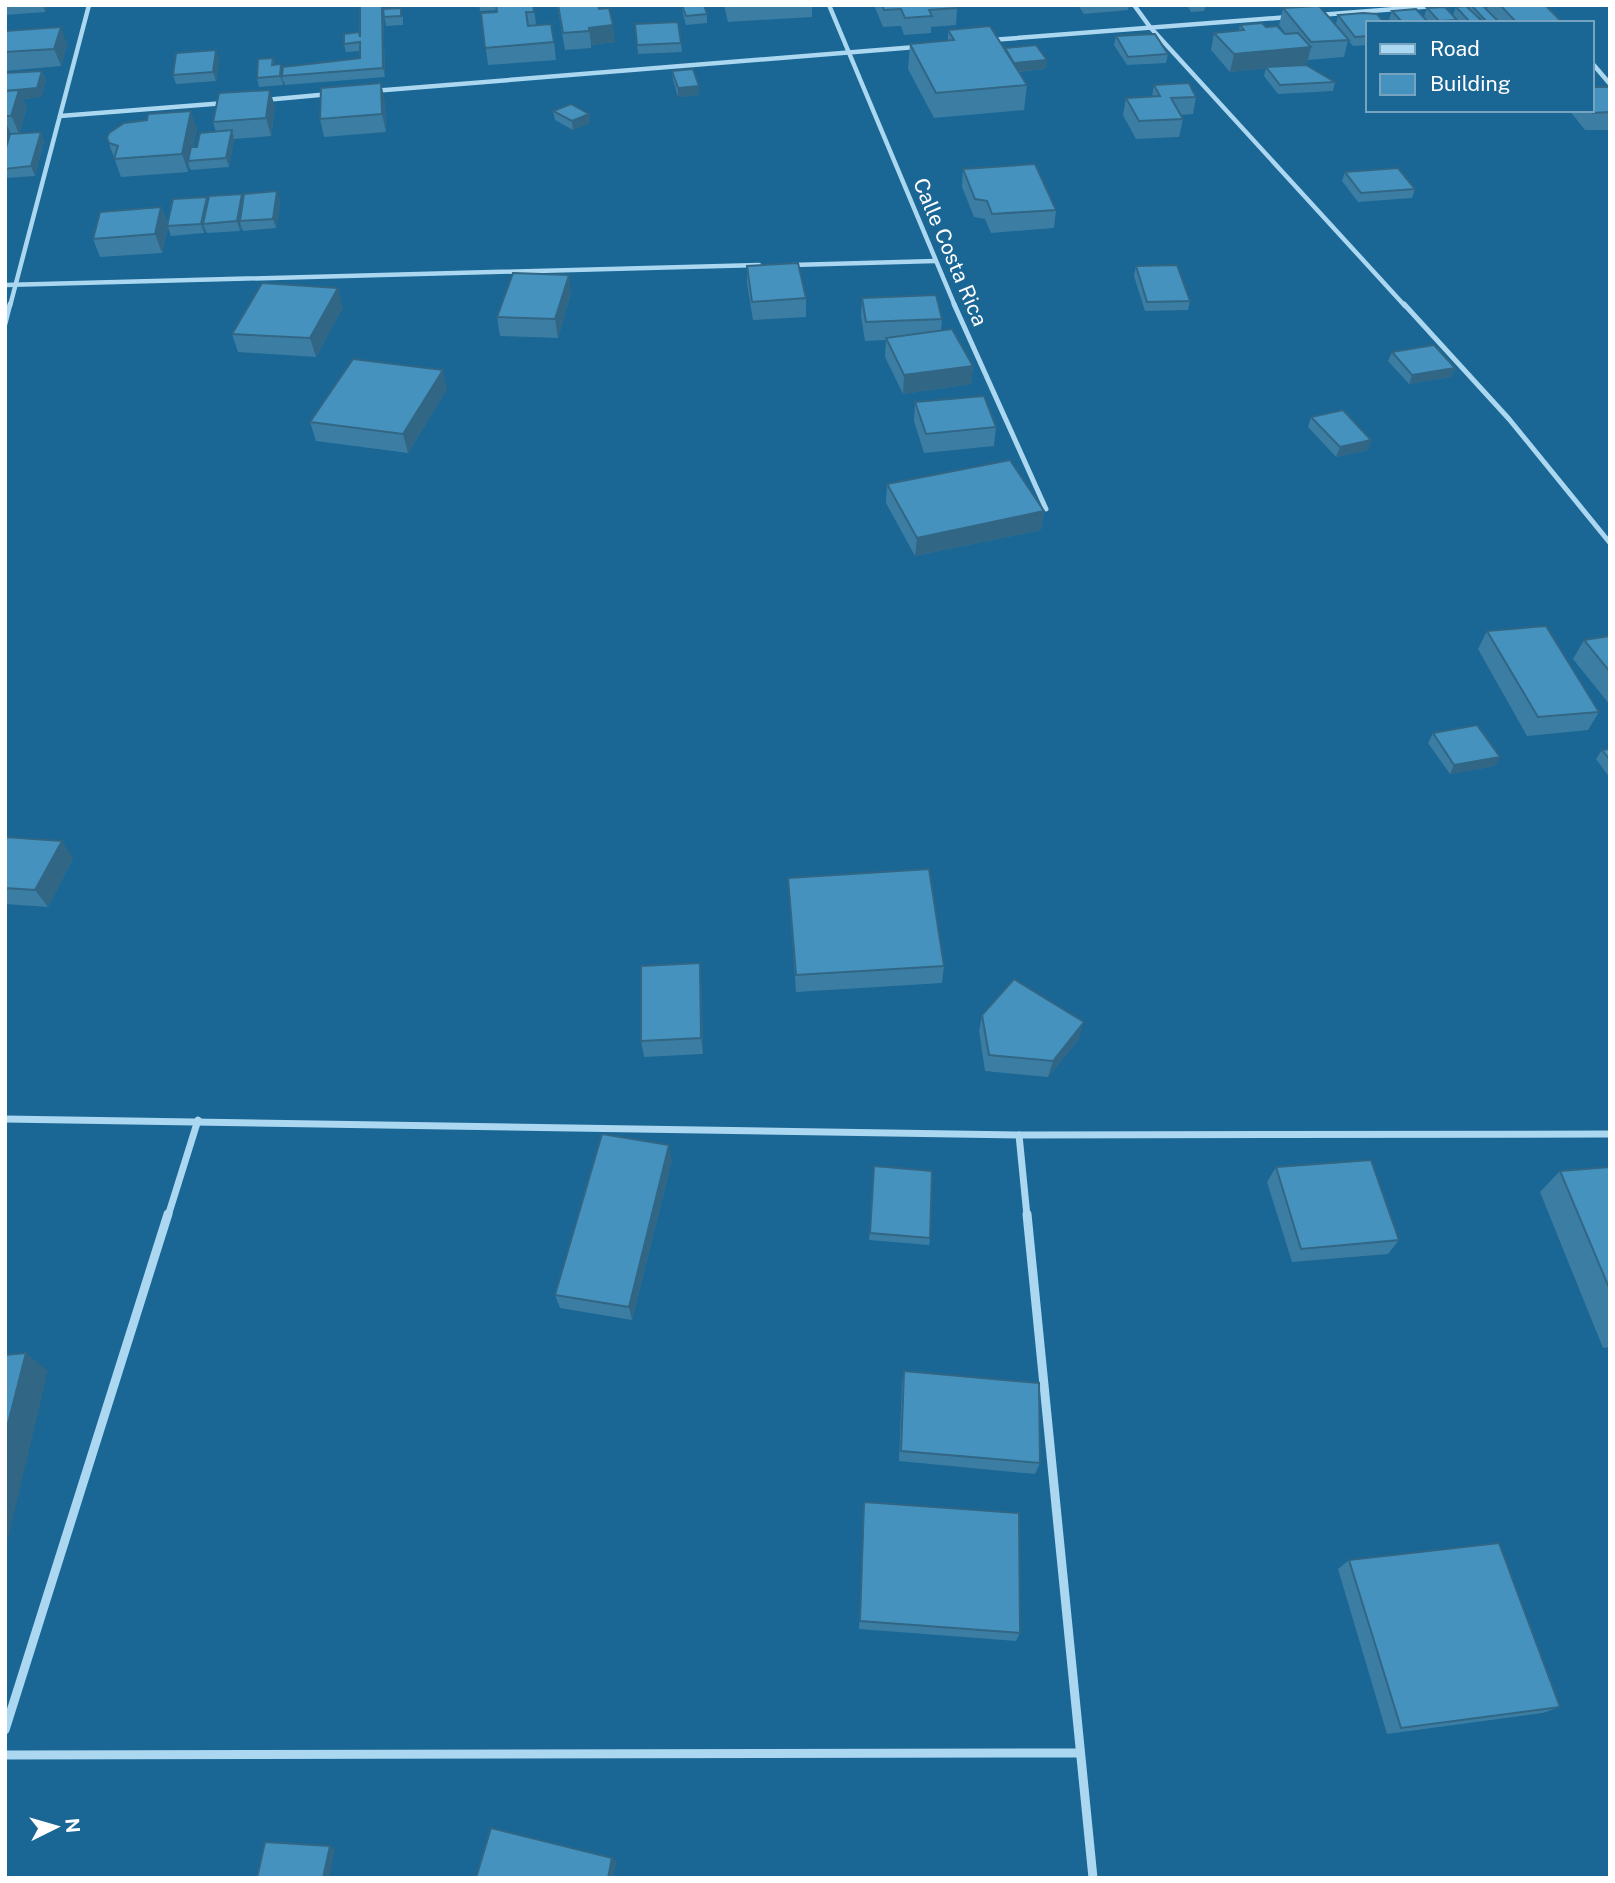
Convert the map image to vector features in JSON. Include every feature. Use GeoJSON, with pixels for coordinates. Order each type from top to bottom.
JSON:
{"type":"FeatureCollection","features":[{"type":"Feature","properties":{"kind":"street"},"geometry":{"type":"LineString","coordinates":[[5,324],[89,5]]}},
{"type":"Feature","properties":{"kind":"street","name":"Calle Costa Rica"},"geometry":{"type":"LineString","coordinates":[[830,5],[935,261],[1046,509]]}},
{"type":"Feature","properties":{"kind":"street"},"geometry":{"type":"LineString","coordinates":[[1134,5],[1150,27],[1509,419],[1610,543]]}},
{"type":"Feature","properties":{"kind":"street"},"geometry":{"type":"LineString","coordinates":[[1314,15],[1447,5]]}},
{"type":"Feature","properties":{"kind":"street"},"geometry":{"type":"LineString","coordinates":[[987,41],[1300,16]]}},
{"type":"Feature","properties":{"kind":"street"},"geometry":{"type":"LineString","coordinates":[[365,92],[919,47]]}},
{"type":"Feature","properties":{"kind":"street"},"geometry":{"type":"LineString","coordinates":[[1594,65],[1610,84]]}},
{"type":"Feature","properties":{"kind":"street"},"geometry":{"type":"LineString","coordinates":[[254,100],[337,94]]}},
{"type":"Feature","properties":{"kind":"street"},"geometry":{"type":"LineString","coordinates":[[60,116],[226,103]]}},
{"type":"Feature","properties":{"kind":"street"},"geometry":{"type":"LineString","coordinates":[[781,265],[935,261]]}},
{"type":"Feature","properties":{"kind":"street"},"geometry":{"type":"LineString","coordinates":[[5,285],[768,265]]}},
{"type":"Feature","properties":{"kind":"street"},"geometry":{"type":"LineString","coordinates":[[5,1119],[1019,1135],[1610,1134]]}},
{"type":"Feature","properties":{"kind":"street"},"geometry":{"type":"LineString","coordinates":[[5,1730],[198,1120]]}},
{"type":"Feature","properties":{"kind":"street"},"geometry":{"type":"LineString","coordinates":[[1019,1135],[1093,1878]]}},
{"type":"Feature","properties":{"kind":"street"},"geometry":{"type":"LineString","coordinates":[[5,1755],[1080,1753]]}},
{"type":"Feature","properties":{"kind":"building"},"geometry":{"type":"Polygon","coordinates":[[[360,5],[382,5],[383,68],[282,76],[283,67],[360,58],[360,42],[344,44],[344,34],[359,32],[360,37],[360,5]]]}},
{"type":"Feature","properties":{"kind":"building"},"geometry":{"type":"Polygon","coordinates":[[[496,5],[533,5],[534,12],[526,12],[528,26],[551,24],[554,42],[485,48],[481,13],[497,12],[496,5]]]}},
{"type":"Feature","properties":{"kind":"building"},"geometry":{"type":"Polygon","coordinates":[[[558,5],[598,5],[599,9],[609,8],[613,25],[589,28],[589,31],[563,33],[558,5]]]}},
{"type":"Feature","properties":{"kind":"building"},"geometry":{"type":"Polygon","coordinates":[[[682,5],[704,5],[707,14],[686,16],[682,5]]]}},
{"type":"Feature","properties":{"kind":"building"},"geometry":{"type":"Polygon","coordinates":[[[882,5],[956,5],[957,8],[929,10],[932,16],[905,18],[901,9],[884,10],[882,5]]]}},
{"type":"Feature","properties":{"kind":"building"},"geometry":{"type":"Polygon","coordinates":[[[1471,5],[1482,5],[1498,21],[1486,21],[1471,5]]]}},
{"type":"Feature","properties":{"kind":"building"},"geometry":{"type":"Polygon","coordinates":[[[1500,5],[1545,5],[1561,21],[1515,21],[1500,5]]]}},
{"type":"Feature","properties":{"kind":"building"},"geometry":{"type":"Polygon","coordinates":[[[1319,6],[1349,40],[1311,42],[1283,8],[1319,6]]]}},
{"type":"Feature","properties":{"kind":"building"},"geometry":{"type":"Polygon","coordinates":[[[1466,6],[1482,21],[1469,21],[1456,7],[1466,6]]]}},
{"type":"Feature","properties":{"kind":"building"},"geometry":{"type":"Polygon","coordinates":[[[1445,7],[1457,20],[1439,21],[1427,8],[1445,7]]]}},
{"type":"Feature","properties":{"kind":"building"},"geometry":{"type":"Polygon","coordinates":[[[401,8],[401,16],[384,17],[383,9],[401,8]]]}},
{"type":"Feature","properties":{"kind":"building"},"geometry":{"type":"Polygon","coordinates":[[[1416,9],[1427,21],[1401,21],[1392,11],[1416,9]]]}},
{"type":"Feature","properties":{"kind":"building"},"geometry":{"type":"Polygon","coordinates":[[[1377,14],[1382,21],[1366,21],[1366,36],[1355,37],[1338,15],[1377,14]]]}},
{"type":"Feature","properties":{"kind":"building"},"geometry":{"type":"Polygon","coordinates":[[[678,22],[681,43],[637,45],[635,24],[678,22]]]}},
{"type":"Feature","properties":{"kind":"building"},"geometry":{"type":"Polygon","coordinates":[[[1262,23],[1266,27],[1277,26],[1285,34],[1298,33],[1311,47],[1234,54],[1214,33],[1244,30],[1240,25],[1262,23]]]}},
{"type":"Feature","properties":{"kind":"building"},"geometry":{"type":"Polygon","coordinates":[[[990,26],[1027,85],[936,93],[910,44],[954,40],[948,30],[990,26]]]}},
{"type":"Feature","properties":{"kind":"building"},"geometry":{"type":"Polygon","coordinates":[[[61,27],[54,49],[5,52],[5,31],[61,27]]]}},
{"type":"Feature","properties":{"kind":"building"},"geometry":{"type":"Polygon","coordinates":[[[1155,34],[1168,54],[1128,57],[1116,36],[1155,34]]]}},
{"type":"Feature","properties":{"kind":"building"},"geometry":{"type":"Polygon","coordinates":[[[1036,45],[1047,60],[1014,63],[1005,48],[1036,45]]]}},
{"type":"Feature","properties":{"kind":"building"},"geometry":{"type":"Polygon","coordinates":[[[216,50],[213,72],[173,75],[176,53],[216,50]]]}},
{"type":"Feature","properties":{"kind":"building"},"geometry":{"type":"Polygon","coordinates":[[[273,58],[272,65],[281,64],[280,76],[257,78],[258,59],[273,58]]]}},
{"type":"Feature","properties":{"kind":"building"},"geometry":{"type":"Polygon","coordinates":[[[1306,65],[1335,82],[1280,85],[1266,67],[1306,65]]]}},
{"type":"Feature","properties":{"kind":"building"},"geometry":{"type":"Polygon","coordinates":[[[693,69],[699,86],[678,88],[672,71],[693,69]]]}},
{"type":"Feature","properties":{"kind":"building"},"geometry":{"type":"Polygon","coordinates":[[[42,71],[37,88],[5,91],[5,73],[42,71]]]}},
{"type":"Feature","properties":{"kind":"building"},"geometry":{"type":"Polygon","coordinates":[[[381,83],[382,114],[320,119],[321,88],[381,83]]]}},
{"type":"Feature","properties":{"kind":"building"},"geometry":{"type":"Polygon","coordinates":[[[1189,83],[1196,97],[1171,98],[1183,119],[1139,121],[1126,98],[1160,96],[1154,85],[1189,83]]]}},
{"type":"Feature","properties":{"kind":"building"},"geometry":{"type":"Polygon","coordinates":[[[1594,87],[1610,87],[1610,112],[1593,113],[1594,87]]]}},
{"type":"Feature","properties":{"kind":"building"},"geometry":{"type":"Polygon","coordinates":[[[19,90],[11,116],[5,116],[5,91],[19,90]]]}},
{"type":"Feature","properties":{"kind":"building"},"geometry":{"type":"Polygon","coordinates":[[[270,90],[266,118],[213,122],[219,93],[270,90]]]}},
{"type":"Feature","properties":{"kind":"building"},"geometry":{"type":"Polygon","coordinates":[[[571,104],[589,114],[572,121],[553,111],[571,104]]]}},
{"type":"Feature","properties":{"kind":"building"},"geometry":{"type":"Polygon","coordinates":[[[191,111],[182,154],[114,159],[118,146],[109,143],[107,138],[109,133],[124,123],[147,120],[148,114],[191,111]]]}},
{"type":"Feature","properties":{"kind":"building"},"geometry":{"type":"Polygon","coordinates":[[[232,130],[226,158],[188,161],[191,147],[197,147],[200,133],[232,130]]]}},
{"type":"Feature","properties":{"kind":"building"},"geometry":{"type":"Polygon","coordinates":[[[41,132],[31,166],[5,169],[5,151],[10,134],[41,132]]]}},
{"type":"Feature","properties":{"kind":"building"},"geometry":{"type":"Polygon","coordinates":[[[1035,164],[1056,210],[992,214],[987,201],[975,199],[963,169],[1035,164]]]}},
{"type":"Feature","properties":{"kind":"building"},"geometry":{"type":"Polygon","coordinates":[[[1398,168],[1415,189],[1361,193],[1345,172],[1398,168]]]}},
{"type":"Feature","properties":{"kind":"building"},"geometry":{"type":"Polygon","coordinates":[[[277,191],[273,219],[240,221],[244,194],[277,191]]]}},
{"type":"Feature","properties":{"kind":"building"},"geometry":{"type":"Polygon","coordinates":[[[242,194],[237,221],[203,224],[209,196],[242,194]]]}},
{"type":"Feature","properties":{"kind":"building"},"geometry":{"type":"Polygon","coordinates":[[[207,197],[201,224],[167,226],[173,199],[207,197]]]}},
{"type":"Feature","properties":{"kind":"building"},"geometry":{"type":"Polygon","coordinates":[[[161,207],[155,234],[93,239],[100,212],[161,207]]]}},
{"type":"Feature","properties":{"kind":"building"},"geometry":{"type":"Polygon","coordinates":[[[798,263],[806,298],[752,302],[747,266],[798,263]]]}},
{"type":"Feature","properties":{"kind":"building"},"geometry":{"type":"Polygon","coordinates":[[[1177,265],[1190,301],[1147,302],[1136,266],[1177,265]]]}},
{"type":"Feature","properties":{"kind":"building"},"geometry":{"type":"Polygon","coordinates":[[[513,273],[569,275],[555,319],[497,317],[513,273]]]}},
{"type":"Feature","properties":{"kind":"building"},"geometry":{"type":"Polygon","coordinates":[[[262,283],[338,288],[310,338],[232,334],[262,283]]]}},
{"type":"Feature","properties":{"kind":"building"},"geometry":{"type":"Polygon","coordinates":[[[936,295],[942,319],[866,322],[862,298],[936,295]]]}},
{"type":"Feature","properties":{"kind":"building"},"geometry":{"type":"Polygon","coordinates":[[[952,329],[973,366],[904,375],[886,338],[952,329]]]}},
{"type":"Feature","properties":{"kind":"building"},"geometry":{"type":"Polygon","coordinates":[[[1434,345],[1455,368],[1412,375],[1392,352],[1434,345]]]}},
{"type":"Feature","properties":{"kind":"building"},"geometry":{"type":"Polygon","coordinates":[[[353,359],[443,370],[403,434],[310,422],[353,359]]]}},
{"type":"Feature","properties":{"kind":"building"},"geometry":{"type":"Polygon","coordinates":[[[984,396],[996,427],[926,434],[915,402],[984,396]]]}},
{"type":"Feature","properties":{"kind":"building"},"geometry":{"type":"Polygon","coordinates":[[[1343,410],[1371,440],[1340,447],[1311,417],[1343,410]]]}},
{"type":"Feature","properties":{"kind":"building"},"geometry":{"type":"Polygon","coordinates":[[[1010,460],[1044,511],[917,538],[887,484],[1010,460]]]}},
{"type":"Feature","properties":{"kind":"building"},"geometry":{"type":"Polygon","coordinates":[[[1546,626],[1599,712],[1538,717],[1487,631],[1546,626]]]}},
{"type":"Feature","properties":{"kind":"building"},"geometry":{"type":"Polygon","coordinates":[[[1610,636],[1610,672],[1584,640],[1610,636]]]}},
{"type":"Feature","properties":{"kind":"building"},"geometry":{"type":"Polygon","coordinates":[[[1477,725],[1500,757],[1454,765],[1433,733],[1477,725]]]}},
{"type":"Feature","properties":{"kind":"building"},"geometry":{"type":"Polygon","coordinates":[[[1610,749],[1610,760],[1602,750],[1610,749]]]}},
{"type":"Feature","properties":{"kind":"building"},"geometry":{"type":"Polygon","coordinates":[[[5,837],[62,841],[35,890],[5,888],[5,837]]]}},
{"type":"Feature","properties":{"kind":"building"},"geometry":{"type":"Polygon","coordinates":[[[929,869],[944,966],[796,975],[788,878],[929,869]]]}},
{"type":"Feature","properties":{"kind":"building"},"geometry":{"type":"Polygon","coordinates":[[[700,963],[701,1038],[641,1041],[641,966],[700,963]]]}},
{"type":"Feature","properties":{"kind":"building"},"geometry":{"type":"Polygon","coordinates":[[[1014,979],[1084,1022],[1053,1061],[989,1055],[982,1015],[1014,979]]]}},
{"type":"Feature","properties":{"kind":"building"},"geometry":{"type":"Polygon","coordinates":[[[602,1134],[669,1145],[629,1307],[555,1295],[602,1134]]]}},
{"type":"Feature","properties":{"kind":"building"},"geometry":{"type":"Polygon","coordinates":[[[1371,1160],[1399,1240],[1301,1249],[1276,1167],[1371,1160]]]}},
{"type":"Feature","properties":{"kind":"building"},"geometry":{"type":"Polygon","coordinates":[[[874,1166],[932,1171],[930,1238],[870,1233],[874,1166]]]}},
{"type":"Feature","properties":{"kind":"building"},"geometry":{"type":"Polygon","coordinates":[[[1610,1167],[1610,1290],[1560,1171],[1610,1167]]]}},
{"type":"Feature","properties":{"kind":"building"},"geometry":{"type":"Polygon","coordinates":[[[26,1353],[5,1435],[5,1355],[26,1353]]]}},
{"type":"Feature","properties":{"kind":"building"},"geometry":{"type":"Polygon","coordinates":[[[904,1371],[1039,1383],[1040,1463],[901,1451],[904,1371]]]}},
{"type":"Feature","properties":{"kind":"building"},"geometry":{"type":"Polygon","coordinates":[[[864,1502],[1019,1513],[1020,1633],[860,1621],[864,1502]]]}},
{"type":"Feature","properties":{"kind":"building"},"geometry":{"type":"Polygon","coordinates":[[[1499,1543],[1560,1707],[1401,1728],[1349,1560],[1499,1543]]]}},
{"type":"Feature","properties":{"kind":"building"},"geometry":{"type":"Polygon","coordinates":[[[491,1828],[612,1858],[608,1878],[476,1878],[491,1828]]]}},
{"type":"Feature","properties":{"kind":"building"},"geometry":{"type":"Polygon","coordinates":[[[265,1842],[330,1846],[323,1878],[257,1878],[265,1842]]]}}]}
